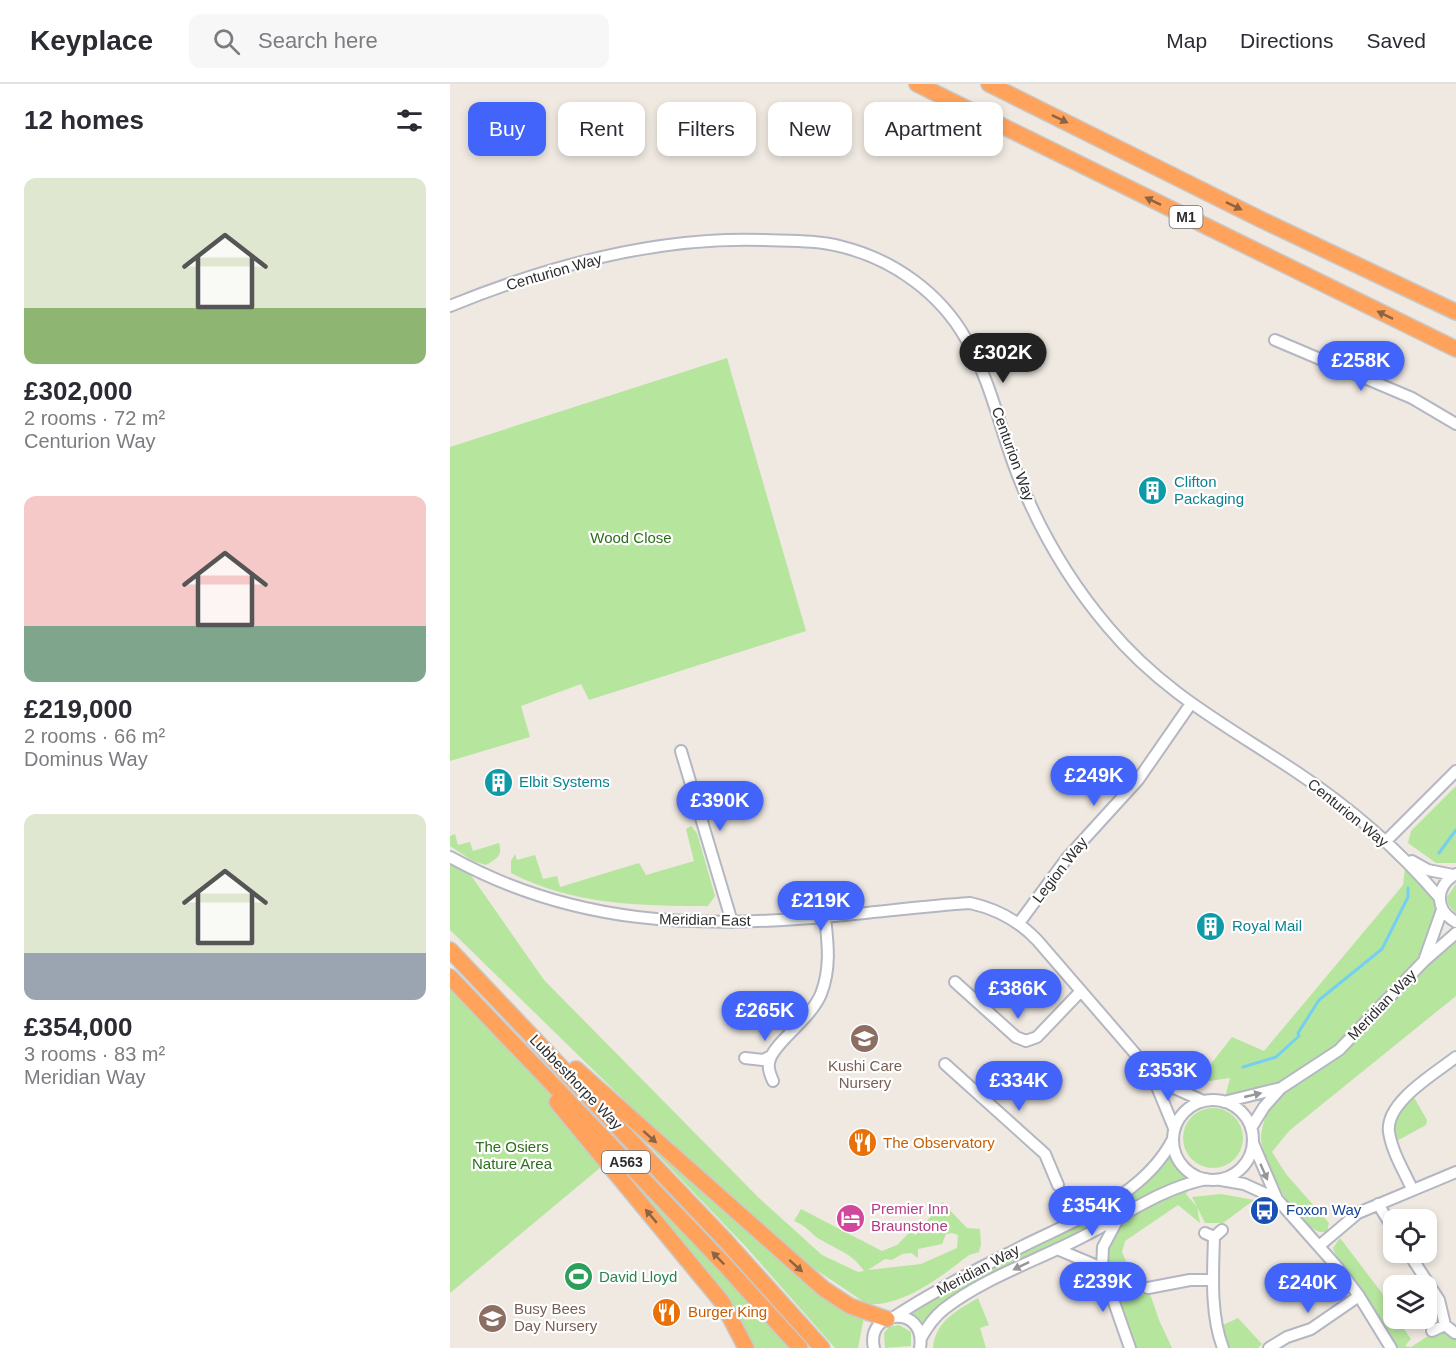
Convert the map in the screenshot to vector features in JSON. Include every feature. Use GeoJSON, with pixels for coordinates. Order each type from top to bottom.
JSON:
{"type":"FeatureCollection","features":[{"type":"Feature","properties":{"kind":"highway","name":"M1"},"geometry":{"type":"LineString","coordinates":[[917,84],[1456,350]]}},
{"type":"Feature","properties":{"kind":"highway","name":"M1"},"geometry":{"type":"LineString","coordinates":[[989,84],[1262,220],[1456,312]]}},
{"type":"Feature","properties":{"kind":"highway","name":"Lubbesthorpe Way"},"geometry":{"type":"LineString","coordinates":[[450,950],[746,1262],[822,1348]]}},
{"type":"Feature","properties":{"kind":"highway","name":"Lubbesthorpe Way"},"geometry":{"type":"LineString","coordinates":[[450,977],[724,1264],[800,1348]]}},
{"type":"Feature","properties":{"kind":"highway"},"geometry":{"type":"LineString","coordinates":[[483,985],[808,1276],[850,1306],[891,1318]]}},
{"type":"Feature","properties":{"kind":"highway"},"geometry":{"type":"LineString","coordinates":[[473,1001],[717,1296],[738,1327],[747,1348]]}},
{"type":"Feature","properties":{"kind":"street","name":"Centurion Way"},"geometry":{"type":"LineString","coordinates":[[450,306],[540,274],[601,257],[646,248],[711,241],[814,241],[869,255],[896,268],[931,296],[966,338],[985,376],[1022,487],[1060,562],[1120,641],[1140,663],[1190,705],[1296,771],[1406,858],[1428,870],[1455,875]]}},
{"type":"Feature","properties":{"kind":"street"},"geometry":{"type":"LineString","coordinates":[[1275,340],[1412,398],[1456,424]]}},
{"type":"Feature","properties":{"kind":"street","name":"Legion Way"},"geometry":{"type":"LineString","coordinates":[[1019,923],[1067,858],[1138,780],[1190,705]]}},
{"type":"Feature","properties":{"kind":"street"},"geometry":{"type":"LineString","coordinates":[[681,751],[732,922]]}},
{"type":"Feature","properties":{"kind":"street"},"geometry":{"type":"LineString","coordinates":[[1385,842],[1456,771]]}},
{"type":"Feature","properties":{"kind":"street","name":"Meridian East"},"geometry":{"type":"LineString","coordinates":[[450,857],[486,877],[551,902],[619,916],[672,921],[732,922],[825,917],[970,903],[992,908],[1019,923],[1037,940],[1151,1072],[1172,1087],[1203,1101]]}},
{"type":"Feature","properties":{"kind":"street","name":"Centurion Way"},"geometry":{"type":"LineString","coordinates":[[1406,858],[1439,897]]}},
{"type":"Feature","properties":{"kind":"street"},"geometry":{"type":"LineString","coordinates":[[1455,875],[1443,884],[1439,897],[1442,910],[1456,922]]}},
{"type":"Feature","properties":{"kind":"street","name":"Meridian Way"},"geometry":{"type":"LineString","coordinates":[[1424,961],[1442,910]]}},
{"type":"Feature","properties":{"kind":"street"},"geometry":{"type":"LineString","coordinates":[[745,1058],[763,1060],[771,1056],[808,1016],[820,996],[827,974],[829,952],[825,917]]}},
{"type":"Feature","properties":{"kind":"street","name":"Meridian Way"},"geometry":{"type":"LineString","coordinates":[[1251,1128],[1263,1107],[1281,1089],[1339,1050],[1424,961],[1456,933]]}},
{"type":"Feature","properties":{"kind":"street"},"geometry":{"type":"LineString","coordinates":[[955,982],[1016,1037],[1026,1041],[1037,1037],[1080,992]]}},
{"type":"Feature","properties":{"kind":"street"},"geometry":{"type":"LineString","coordinates":[[771,1056],[768,1068],[773,1081]]}},
{"type":"Feature","properties":{"kind":"street"},"geometry":{"type":"LineString","coordinates":[[1412,1189],[1395,1153],[1389,1131],[1391,1116],[1411,1092],[1456,1057]]}},
{"type":"Feature","properties":{"kind":"street"},"geometry":{"type":"LineString","coordinates":[[945,1064],[1045,1154],[1058,1185]]}},
{"type":"Feature","properties":{"kind":"street","name":"Meridian East"},"geometry":{"type":"LineString","coordinates":[[1151,1072],[1174,1134]]}},
{"type":"Feature","properties":{"kind":"street","name":"Meridian Way"},"geometry":{"type":"LineString","coordinates":[[1224,1102],[1281,1089]]}},
{"type":"Feature","properties":{"kind":"street"},"geometry":{"type":"LineString","coordinates":[[1211,1180],[1237,1172],[1250,1154],[1251,1128],[1238,1109],[1224,1102],[1203,1101],[1185,1111],[1174,1134],[1175,1155],[1184,1168],[1211,1180],[1244,1184],[1276,1200]]}},
{"type":"Feature","properties":{"kind":"street","name":"Meridian Way"},"geometry":{"type":"LineString","coordinates":[[891,1318],[963,1277],[1078,1220],[1113,1200],[1157,1166],[1174,1134]]}},
{"type":"Feature","properties":{"kind":"street"},"geometry":{"type":"LineString","coordinates":[[1252,1143],[1276,1200],[1319,1246],[1359,1296],[1391,1348]]}},
{"type":"Feature","properties":{"kind":"street"},"geometry":{"type":"LineString","coordinates":[[1319,1246],[1349,1219],[1412,1189],[1456,1172]]}},
{"type":"Feature","properties":{"kind":"street","name":"Meridian Way"},"geometry":{"type":"LineString","coordinates":[[921,1343],[931,1321],[957,1300],[1174,1187],[1211,1180]]}},
{"type":"Feature","properties":{"kind":"street"},"geometry":{"type":"LineString","coordinates":[[1378,1204],[1383,1212]]}},
{"type":"Feature","properties":{"kind":"street"},"geometry":{"type":"LineString","coordinates":[[1119,1216],[1103,1247],[1102,1268],[1130,1348]]}},
{"type":"Feature","properties":{"kind":"street"},"geometry":{"type":"LineString","coordinates":[[1214,1234],[1212,1280],[1218,1332],[1223,1348]]}},
{"type":"Feature","properties":{"kind":"street"},"geometry":{"type":"LineString","coordinates":[[1057,1249],[1102,1268]]}},
{"type":"Feature","properties":{"kind":"street"},"geometry":{"type":"LineString","coordinates":[[1415,1263],[1438,1300],[1445,1325],[1455,1333]]}},
{"type":"Feature","properties":{"kind":"street"},"geometry":{"type":"LineString","coordinates":[[1148,1287],[1190,1280],[1212,1280]]}},
{"type":"Feature","properties":{"kind":"street"},"geometry":{"type":"LineString","coordinates":[[1269,1348],[1311,1329],[1359,1296]]}},
{"type":"Feature","properties":{"kind":"street"},"geometry":{"type":"LineString","coordinates":[[873,1346],[876,1329],[891,1318],[905,1318],[914,1323],[921,1343]]}},
{"type":"Feature","properties":{"kind":"street"},"geometry":{"type":"LineString","coordinates":[[1432,1331],[1445,1325]]}},
{"type":"Feature","properties":{"kind":"green space","name":"Wood Close"},"geometry":{"type":"Polygon","coordinates":[[[727,358],[806,631],[589,700],[581,684],[521,706],[530,737],[450,761],[450,447],[727,358]]]}},
{"type":"Feature","properties":{"kind":"green space"},"geometry":{"type":"Polygon","coordinates":[[[1456,786],[1456,863],[1436,863],[1408,843],[1411,831],[1456,786]]]}},
{"type":"Feature","properties":{"kind":"green space"},"geometry":{"type":"Polygon","coordinates":[[[691,826],[697,833],[715,896],[708,906],[632,904],[583,898],[534,884],[511,873],[511,861],[515,854],[517,860],[535,855],[543,879],[557,876],[560,887],[639,863],[646,875],[694,861],[686,829],[691,826]]]}},
{"type":"Feature","properties":{"kind":"green space"},"geometry":{"type":"Polygon","coordinates":[[[455,834],[458,845],[470,842],[473,851],[499,843],[500,854],[486,865],[473,861],[450,846],[450,836],[455,834]]]}},
{"type":"Feature","properties":{"kind":"green space"},"geometry":{"type":"Polygon","coordinates":[[[450,857],[463,864],[544,980],[758,1197],[822,1255],[858,1272],[864,1271],[850,1256],[821,1240],[794,1221],[801,1209],[882,1251],[897,1245],[910,1232],[916,1235],[942,1202],[967,1228],[980,1229],[979,1252],[969,1255],[934,1281],[908,1295],[881,1304],[867,1304],[809,1265],[659,1134],[450,930],[450,857]],[[946,1234],[942,1244],[918,1249],[918,1258],[911,1253],[902,1254],[892,1260],[885,1259],[868,1270],[921,1264],[957,1248],[958,1235],[946,1234]]]}},
{"type":"Feature","properties":{"kind":"green space"},"geometry":{"type":"Polygon","coordinates":[[[1406,858],[1442,910],[1425,960],[1456,933],[1456,996],[1289,1131],[1272,1152],[1286,1174],[1329,1223],[1327,1232],[1316,1231],[1295,1211],[1285,1196],[1263,1150],[1261,1139],[1268,1112],[1264,1107],[1280,1090],[1224,1102],[1230,1078],[1196,1083],[1232,1037],[1264,1051],[1403,885],[1406,858]]]}},
{"type":"Feature","properties":{"kind":"green space"},"geometry":{"type":"Polygon","coordinates":[[[1456,884],[1456,914],[1448,904],[1447,897],[1456,884]]]}},
{"type":"Feature","properties":{"kind":"green space","name":"The Osiers Nature Area"},"geometry":{"type":"Polygon","coordinates":[[[450,977],[593,1145],[610,1145],[800,1348],[746,1348],[607,1162],[450,1293],[450,977]]]}},
{"type":"Feature","properties":{"kind":"green space"},"geometry":{"type":"Polygon","coordinates":[[[1411,1092],[1427,1120],[1426,1125],[1393,1143],[1390,1124],[1411,1092]]]}},
{"type":"Feature","properties":{"kind":"green space"},"geometry":{"type":"Polygon","coordinates":[[[1213,1108],[1234,1117],[1243,1138],[1234,1159],[1213,1168],[1192,1159],[1183,1138],[1192,1117],[1213,1108]]]}},
{"type":"Feature","properties":{"kind":"green space"},"geometry":{"type":"Polygon","coordinates":[[[654,1141],[808,1276],[865,1312],[858,1348],[835,1348],[747,1248],[650,1147],[654,1141]]]}},
{"type":"Feature","properties":{"kind":"green space"},"geometry":{"type":"Polygon","coordinates":[[[1173,1147],[1184,1168],[1206,1179],[1192,1182],[1186,1194],[1197,1207],[1200,1223],[1178,1205],[1125,1241],[1122,1252],[1136,1284],[1148,1288],[1172,1348],[1130,1348],[1101,1267],[1118,1218],[957,1300],[921,1338],[905,1318],[908,1308],[1104,1206],[1173,1147]]]}},
{"type":"Feature","properties":{"kind":"green space"},"geometry":{"type":"Polygon","coordinates":[[[1221,1194],[1254,1200],[1223,1223],[1205,1223],[1192,1197],[1221,1194]]]}},
{"type":"Feature","properties":{"kind":"green space"},"geometry":{"type":"Polygon","coordinates":[[[1340,1238],[1383,1294],[1383,1326],[1352,1280],[1333,1248],[1340,1238]]]}},
{"type":"Feature","properties":{"kind":"green space"},"geometry":{"type":"Polygon","coordinates":[[[978,1298],[989,1325],[980,1328],[986,1348],[933,1348],[938,1330],[943,1323],[978,1298]]]}},
{"type":"Feature","properties":{"kind":"green space"},"geometry":{"type":"Polygon","coordinates":[[[1238,1318],[1262,1344],[1258,1348],[1228,1348],[1221,1326],[1238,1318]]]}},
{"type":"Feature","properties":{"kind":"green space"},"geometry":{"type":"Polygon","coordinates":[[[899,1325],[911,1332],[911,1346],[885,1348],[884,1333],[889,1327],[899,1325]]]}},
{"type":"Feature","properties":{"kind":"green space"},"geometry":{"type":"Polygon","coordinates":[[[1445,1325],[1456,1333],[1456,1348],[1398,1348],[1385,1329],[1404,1329],[1411,1339],[1405,1346],[1411,1347],[1445,1325]]]}},
{"type":"Feature","properties":{"kind":"waterway"},"geometry":{"type":"LineString","coordinates":[[1439,853],[1456,830]]}},
{"type":"Feature","properties":{"kind":"waterway"},"geometry":{"type":"LineString","coordinates":[[1243,1067],[1276,1057],[1299,1036],[1298,1033],[1319,1000],[1382,949],[1408,897],[1408,888]]}},
{"type":"Feature","properties":{"kind":"place","name":"Clifton Packaging"},"geometry":{"type":"Point","coordinates":[1153,491]}},
{"type":"Feature","properties":{"kind":"place","name":"Elbit Systems"},"geometry":{"type":"Point","coordinates":[498,782]}},
{"type":"Feature","properties":{"kind":"place","name":"Royal Mail"},"geometry":{"type":"Point","coordinates":[1211,926]}},
{"type":"Feature","properties":{"kind":"place","name":"Kushi Care Nursery"},"geometry":{"type":"Point","coordinates":[865,1039]}},
{"type":"Feature","properties":{"kind":"place","name":"The Observatory"},"geometry":{"type":"Point","coordinates":[862,1143]}},
{"type":"Feature","properties":{"kind":"place","name":"Foxon Way"},"geometry":{"type":"Point","coordinates":[1265,1210]}},
{"type":"Feature","properties":{"kind":"place","name":"Premier Inn Braunstone"},"geometry":{"type":"Point","coordinates":[850,1218]}},
{"type":"Feature","properties":{"kind":"place","name":"David Lloyd"},"geometry":{"type":"Point","coordinates":[578,1277]}},
{"type":"Feature","properties":{"kind":"place","name":"Burger King"},"geometry":{"type":"Point","coordinates":[667,1312]}},
{"type":"Feature","properties":{"kind":"place","name":"Busy Bees Day Nursery"},"geometry":{"type":"Point","coordinates":[493,1318]}}]}
